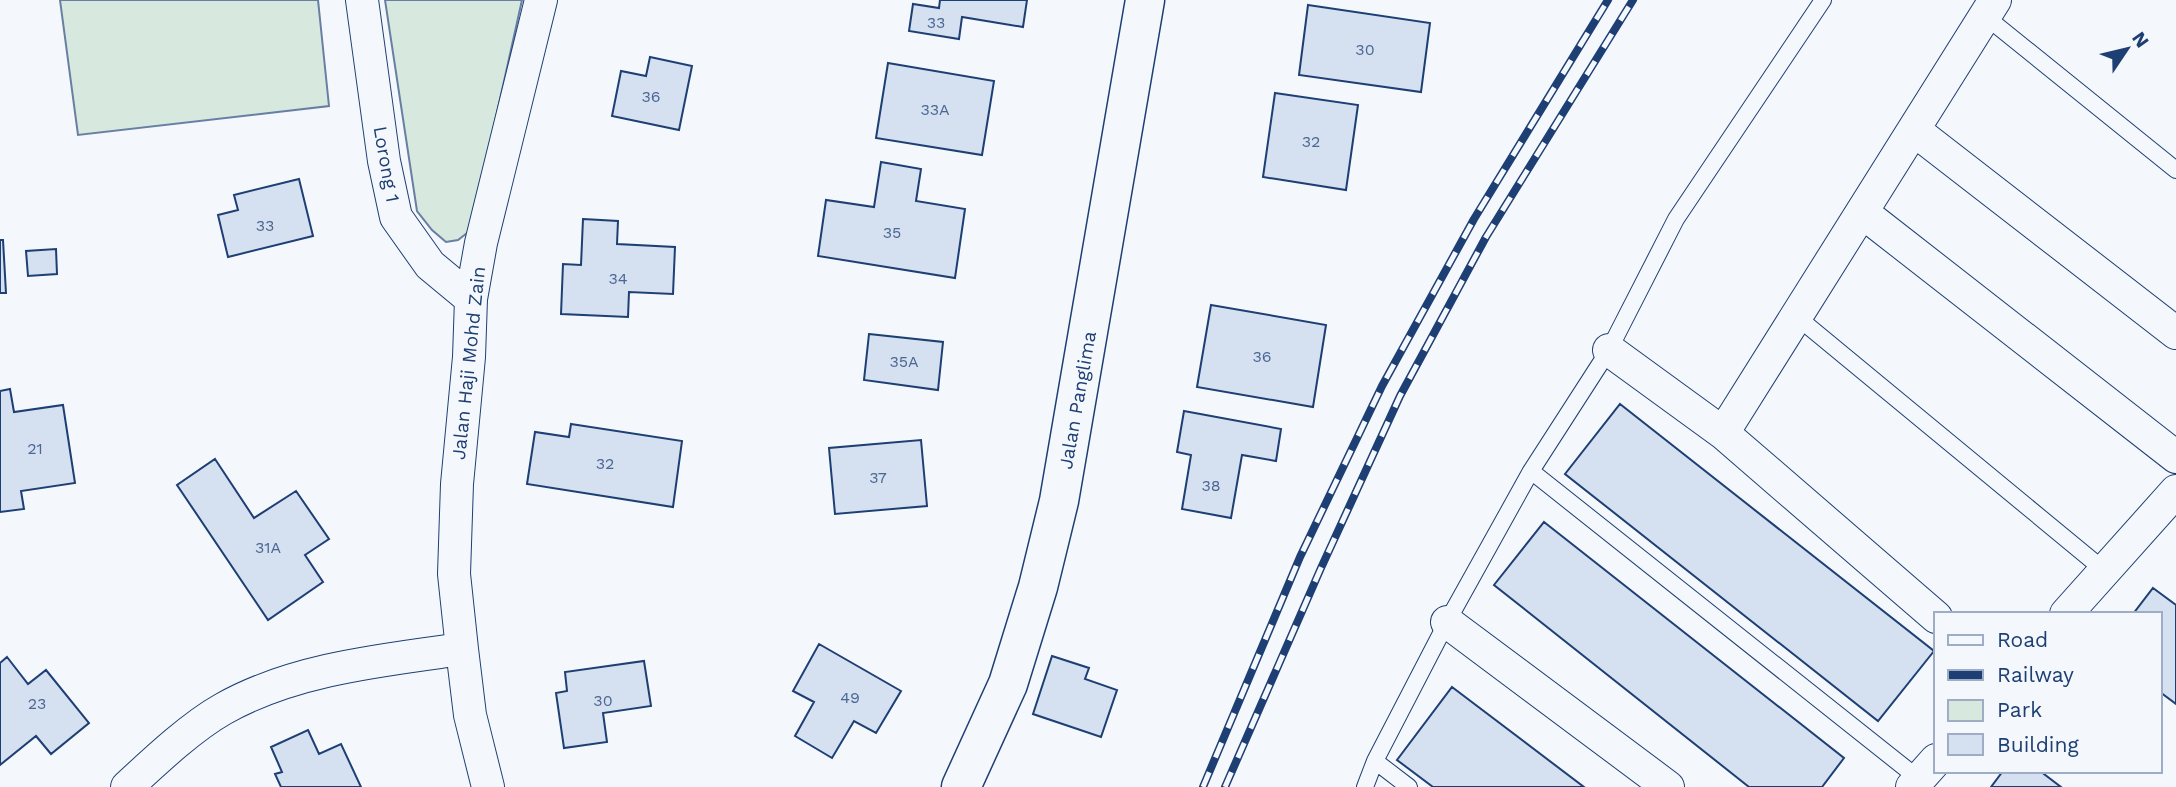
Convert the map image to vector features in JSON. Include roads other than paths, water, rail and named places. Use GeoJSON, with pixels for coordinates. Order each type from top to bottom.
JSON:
{"type":"FeatureCollection","features":[{"type":"Feature","properties":{"kind":"main road","name":"Jalan Panglima"},"geometry":{"type":"LineString","coordinates":[[961,787],[1008,684],[1038,587],[1059,501],[1145,0]]}},
{"type":"Feature","properties":{"kind":"street","name":"Lorong 1"},"geometry":{"type":"LineString","coordinates":[[362,0],[384,161],[396,217],[430,265],[471,299]]}},
{"type":"Feature","properties":{"kind":"street","name":"Jalan Haji Mohd Zain"},"geometry":{"type":"LineString","coordinates":[[488,787],[470,715],[461,649],[454,574],[457,484],[469,357],[471,299],[481,243],[541,0]]}},
{"type":"Feature","properties":{"kind":"street"},"geometry":{"type":"LineString","coordinates":[[1723,433],[1990,8]]}},
{"type":"Feature","properties":{"kind":"street"},"geometry":{"type":"LineString","coordinates":[[1914,130],[2176,332]]}},
{"type":"Feature","properties":{"kind":"street"},"geometry":{"type":"LineString","coordinates":[[1861,212],[2176,457]]}},
{"type":"Feature","properties":{"kind":"street"},"geometry":{"type":"LineString","coordinates":[[1609,350],[1723,433],[1934,615]]}},
{"type":"Feature","properties":{"kind":"street"},"geometry":{"type":"LineString","coordinates":[[2068,612],[2176,491]]}},
{"type":"Feature","properties":{"kind":"street"},"geometry":{"type":"LineString","coordinates":[[1447,622],[1668,787]]}},
{"type":"Feature","properties":{"kind":"street"},"geometry":{"type":"LineString","coordinates":[[127,787],[223,709],[278,685],[367,662],[461,649]]}},
{"type":"Feature","properties":{"kind":"lane"},"geometry":{"type":"LineString","coordinates":[[1365,787],[1375,761],[1447,622],[1531,471],[1609,350],[1675,219],[1823,0]]}},
{"type":"Feature","properties":{"kind":"lane"},"geometry":{"type":"LineString","coordinates":[[1990,8],[2176,170]]}},
{"type":"Feature","properties":{"kind":"lane"},"geometry":{"type":"LineString","coordinates":[[1796,316],[2105,571]]}},
{"type":"Feature","properties":{"kind":"lane"},"geometry":{"type":"LineString","coordinates":[[1531,471],[1923,775]]}},
{"type":"Feature","properties":{"kind":"lane"},"geometry":{"type":"LineString","coordinates":[[1375,761],[1409,787]]}},
{"type":"Feature","properties":{"kind":"railway"},"geometry":{"type":"LineString","coordinates":[[1203,787],[1300,557],[1382,386],[1474,219],[1608,0]]}},
{"type":"Feature","properties":{"kind":"railway"},"geometry":{"type":"LineString","coordinates":[[1225,787],[1400,396],[1486,237],[1633,0]]}}]}
